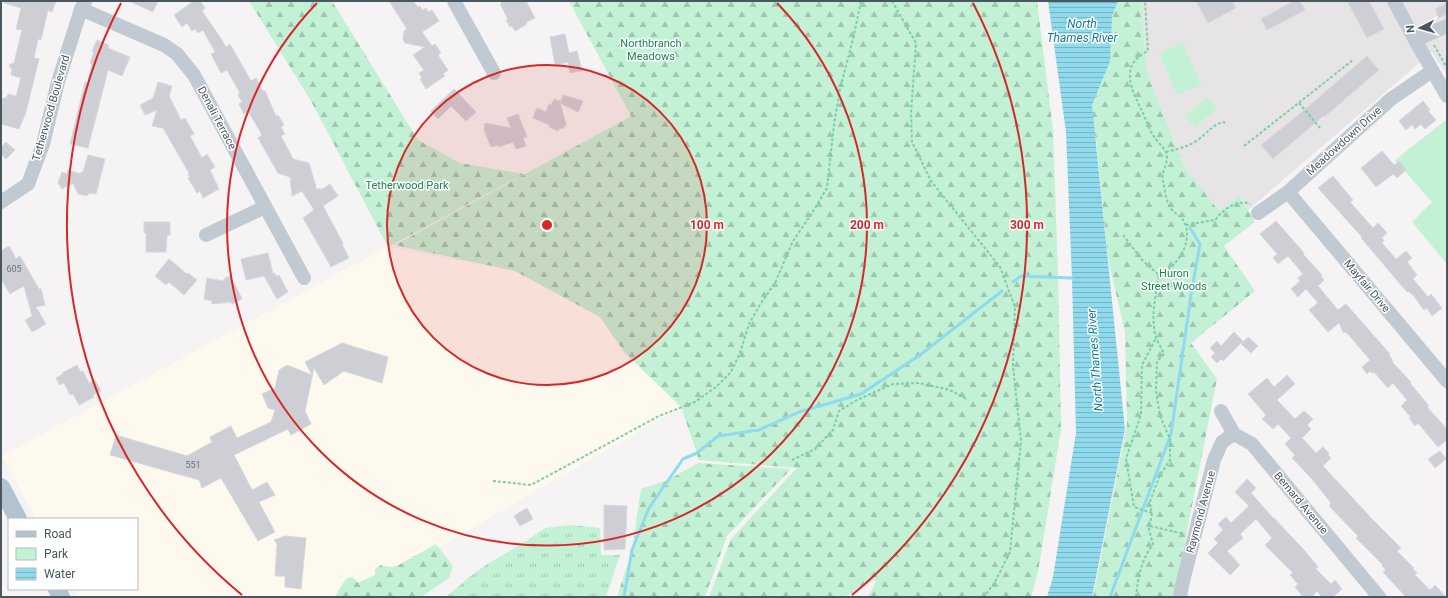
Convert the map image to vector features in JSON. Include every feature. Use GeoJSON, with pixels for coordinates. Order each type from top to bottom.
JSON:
{"type":"FeatureCollection","features":[{"type":"Feature","properties":{"kind":"main road"},"geometry":{"type":"LineString","coordinates":[[1,487],[17,518]]}},
{"type":"Feature","properties":{"kind":"street"},"geometry":{"type":"LineString","coordinates":[[454,1],[494,73]]}},
{"type":"Feature","properties":{"kind":"street"},"geometry":{"type":"LineString","coordinates":[[1394,1],[1447,96]]}},
{"type":"Feature","properties":{"kind":"street","name":"Tetherwood Boulevard"},"geometry":{"type":"LineString","coordinates":[[1,202],[28,184],[42,144],[58,82],[83,5]]}},
{"type":"Feature","properties":{"kind":"street","name":"Denali Terrace"},"geometry":{"type":"LineString","coordinates":[[83,5],[164,45],[177,54],[194,75],[304,278]]}},
{"type":"Feature","properties":{"kind":"street"},"geometry":{"type":"LineString","coordinates":[[1415,40],[1447,26]]}},
{"type":"Feature","properties":{"kind":"street","name":"Meadowdown Drive"},"geometry":{"type":"LineString","coordinates":[[1258,213],[1288,192],[1391,99],[1432,71]]}},
{"type":"Feature","properties":{"kind":"street","name":"Mayfair Drive"},"geometry":{"type":"LineString","coordinates":[[1288,192],[1447,381]]}},
{"type":"Feature","properties":{"kind":"street"},"geometry":{"type":"LineString","coordinates":[[206,236],[266,207]]}},
{"type":"Feature","properties":{"kind":"street"},"geometry":{"type":"LineString","coordinates":[[1221,411],[1234,434]]}},
{"type":"Feature","properties":{"kind":"street","name":"Raymond Avenue"},"geometry":{"type":"LineString","coordinates":[[1180,597],[1214,460],[1222,442],[1234,434]]}},
{"type":"Feature","properties":{"kind":"street","name":"Bernard Avenue"},"geometry":{"type":"LineString","coordinates":[[1234,434],[1252,444],[1379,597]]}},
{"type":"Feature","properties":{"kind":"path"},"geometry":{"type":"LineString","coordinates":[[493,481],[531,485],[660,416],[695,402],[716,387],[731,372],[740,353],[749,324],[775,283],[793,241],[812,213],[826,188],[840,89],[861,1]]}},
{"type":"Feature","properties":{"kind":"path"},"geometry":{"type":"LineString","coordinates":[[892,1],[916,42],[911,113],[912,142],[931,182],[1000,267],[1015,307],[1013,366],[1021,441],[1010,552],[995,582],[984,597]]}},
{"type":"Feature","properties":{"kind":"path"},"geometry":{"type":"LineString","coordinates":[[1136,597],[1138,578],[1146,554],[1153,544],[1149,530],[1152,513],[1149,504],[1160,475],[1170,460],[1170,439],[1160,416],[1156,391],[1157,361],[1164,354],[1156,337],[1153,320],[1155,300],[1160,275],[1177,261],[1186,246],[1186,225],[1180,215],[1173,211],[1169,205],[1162,178],[1167,162],[1166,152],[1152,134],[1134,95],[1130,80],[1132,64],[1138,56],[1148,51],[1145,1]]}},
{"type":"Feature","properties":{"kind":"path"},"geometry":{"type":"LineString","coordinates":[[1428,35],[1447,68]]}},
{"type":"Feature","properties":{"kind":"path"},"geometry":{"type":"LineString","coordinates":[[1244,146],[1352,60]]}},
{"type":"Feature","properties":{"kind":"path"},"geometry":{"type":"LineString","coordinates":[[1299,103],[1320,128]]}},
{"type":"Feature","properties":{"kind":"path"},"geometry":{"type":"LineString","coordinates":[[1166,152],[1186,147],[1198,140],[1218,124],[1224,122],[1226,125]]}},
{"type":"Feature","properties":{"kind":"path"},"geometry":{"type":"LineString","coordinates":[[1186,225],[1215,220],[1222,211],[1240,202],[1249,202],[1258,213]]}},
{"type":"Feature","properties":{"kind":"path"},"geometry":{"type":"LineString","coordinates":[[1122,235],[1144,260],[1160,275]]}},
{"type":"Feature","properties":{"kind":"path"},"geometry":{"type":"LineString","coordinates":[[1152,513],[1134,507],[1126,460],[1141,414],[1142,364],[1156,337]]}},
{"type":"Feature","properties":{"kind":"path"},"geometry":{"type":"LineString","coordinates":[[792,460],[815,449],[832,430],[839,411],[857,400],[892,384],[925,384],[950,390],[968,400]]}},
{"type":"Feature","properties":{"kind":"path"},"geometry":{"type":"LineString","coordinates":[[1150,526],[1194,537]]}},
{"type":"Feature","properties":{"kind":"shaded area"},"geometry":{"type":"Polygon","coordinates":[[[1141,1],[1447,1],[1447,75],[1432,52],[1248,210],[1239,196],[1219,211],[1183,165],[1147,73],[1141,1]]]}},
{"type":"Feature","properties":{"kind":"shaded area"},"geometry":{"type":"Polygon","coordinates":[[[387,247],[515,271],[600,317],[625,353],[681,407],[353,597],[78,597],[74,590],[138,590],[138,518],[35,518],[2,456],[387,247]]]}},
{"type":"Feature","properties":{"kind":"green space","name":"Tetherwood Park"},"geometry":{"type":"Polygon","coordinates":[[[249,1],[332,1],[418,140],[460,163],[524,174],[388,247],[311,101],[249,1]]]}},
{"type":"Feature","properties":{"kind":"green space","name":"Northbranch Meadows"},"geometry":{"type":"Polygon","coordinates":[[[569,1],[1037,1],[1053,130],[1061,429],[1038,572],[1031,597],[868,597],[876,582],[874,580],[844,597],[709,597],[731,539],[797,468],[698,460],[681,407],[625,353],[600,317],[515,271],[395,245],[648,107],[631,116],[569,1]]]}},
{"type":"Feature","properties":{"kind":"green space","name":"Huron Street Woods"},"geometry":{"type":"Polygon","coordinates":[[[1112,1],[1141,1],[1147,73],[1183,165],[1219,211],[1239,196],[1255,222],[1224,246],[1255,291],[1191,343],[1217,379],[1174,597],[1093,597],[1127,424],[1125,332],[1108,259],[1096,139],[1086,103],[1112,1]]]}},
{"type":"Feature","properties":{"kind":"green space"},"geometry":{"type":"Polygon","coordinates":[[[1183,43],[1201,85],[1177,95],[1159,53],[1183,43]]]}},
{"type":"Feature","properties":{"kind":"green space"},"geometry":{"type":"Polygon","coordinates":[[[1207,97],[1217,108],[1195,127],[1185,117],[1207,97]]]}},
{"type":"Feature","properties":{"kind":"green space"},"geometry":{"type":"Polygon","coordinates":[[[1446,120],[1447,264],[1412,222],[1432,202],[1395,160],[1446,120]]]}},
{"type":"Feature","properties":{"kind":"green space"},"geometry":{"type":"Polygon","coordinates":[[[698,463],[791,469],[727,536],[705,597],[617,597],[632,550],[641,489],[668,480],[698,463]]]}},
{"type":"Feature","properties":{"kind":"green space"},"geometry":{"type":"Polygon","coordinates":[[[571,525],[600,528],[601,555],[620,555],[606,597],[446,597],[469,577],[489,563],[525,542],[545,528],[571,525]]]}},
{"type":"Feature","properties":{"kind":"green space"},"geometry":{"type":"Polygon","coordinates":[[[436,544],[453,566],[449,578],[421,597],[335,597],[347,578],[351,577],[358,583],[375,575],[375,569],[381,565],[389,567],[397,566],[436,544]]]}},
{"type":"Feature","properties":{"kind":"water","name":"North Thames River"},"geometry":{"type":"Polygon","coordinates":[[[1048,1],[1118,1],[1112,16],[1110,61],[1092,105],[1125,429],[1092,597],[1047,597],[1053,577],[1076,433],[1066,132],[1048,1]]]}},
{"type":"Feature","properties":{"kind":"building"},"geometry":{"type":"Polygon","coordinates":[[[4,1],[56,1],[52,12],[48,10],[41,40],[38,39],[34,58],[39,59],[26,112],[19,129],[1,124],[1,99],[7,97],[8,94],[16,96],[21,78],[11,75],[12,70],[9,65],[14,63],[22,30],[16,29],[21,8],[4,3],[4,1]]]}},
{"type":"Feature","properties":{"kind":"building"},"geometry":{"type":"Polygon","coordinates":[[[129,1],[158,1],[153,12],[129,1]]]}},
{"type":"Feature","properties":{"kind":"building"},"geometry":{"type":"Polygon","coordinates":[[[194,1],[200,1],[205,8],[202,11],[226,47],[230,44],[251,81],[256,78],[263,91],[265,91],[276,116],[278,115],[284,125],[281,127],[285,134],[281,136],[293,159],[309,163],[317,190],[320,188],[321,190],[330,184],[338,196],[323,206],[343,243],[342,244],[349,258],[331,267],[303,218],[314,210],[302,191],[292,196],[290,177],[278,173],[258,138],[262,135],[248,111],[244,114],[239,104],[242,102],[238,95],[240,93],[227,70],[221,73],[211,54],[215,52],[203,30],[198,33],[195,29],[192,31],[187,23],[182,27],[174,15],[194,1]]]}},
{"type":"Feature","properties":{"kind":"building"},"geometry":{"type":"Polygon","coordinates":[[[389,1],[413,1],[418,7],[420,6],[422,10],[426,8],[428,12],[432,10],[439,21],[422,32],[432,46],[435,44],[441,53],[438,55],[448,70],[443,74],[445,76],[426,89],[420,79],[422,78],[419,73],[424,70],[413,55],[425,47],[405,43],[403,39],[404,31],[407,29],[389,1]]]}},
{"type":"Feature","properties":{"kind":"building"},"geometry":{"type":"Polygon","coordinates":[[[500,1],[526,1],[535,18],[526,22],[527,24],[515,31],[512,26],[510,27],[506,20],[508,19],[500,4],[502,3],[500,1]]]}},
{"type":"Feature","properties":{"kind":"building"},"geometry":{"type":"Polygon","coordinates":[[[1196,1],[1232,1],[1236,8],[1208,23],[1196,1]]]}},
{"type":"Feature","properties":{"kind":"building"},"geometry":{"type":"Polygon","coordinates":[[[1294,1],[1300,1],[1305,10],[1267,30],[1261,19],[1294,1]]]}},
{"type":"Feature","properties":{"kind":"building"},"geometry":{"type":"Polygon","coordinates":[[[1347,1],[1369,1],[1384,29],[1367,38],[1347,1]]]}},
{"type":"Feature","properties":{"kind":"building"},"geometry":{"type":"Polygon","coordinates":[[[1447,3],[1447,14],[1439,18],[1435,9],[1447,3]]]}},
{"type":"Feature","properties":{"kind":"building"},"geometry":{"type":"Polygon","coordinates":[[[565,34],[569,53],[577,51],[582,71],[570,73],[568,62],[555,65],[550,37],[565,34]]]}},
{"type":"Feature","properties":{"kind":"building"},"geometry":{"type":"Polygon","coordinates":[[[97,40],[109,45],[108,48],[130,57],[122,76],[108,70],[88,148],[70,144],[85,82],[88,83],[92,64],[90,63],[94,52],[92,51],[97,40]]]}},
{"type":"Feature","properties":{"kind":"building"},"geometry":{"type":"Polygon","coordinates":[[[1367,56],[1379,70],[1273,159],[1261,145],[1367,56]]]}},
{"type":"Feature","properties":{"kind":"building"},"geometry":{"type":"Polygon","coordinates":[[[158,82],[172,86],[169,96],[181,120],[185,118],[194,134],[190,136],[202,158],[207,154],[215,167],[210,170],[219,189],[203,198],[200,191],[197,193],[188,178],[190,177],[188,174],[189,173],[163,128],[152,126],[157,110],[145,115],[140,105],[153,98],[158,82]]]}},
{"type":"Feature","properties":{"kind":"building"},"geometry":{"type":"Polygon","coordinates":[[[454,89],[476,112],[466,121],[451,106],[438,119],[431,111],[454,89]]]}},
{"type":"Feature","properties":{"kind":"building"},"geometry":{"type":"Polygon","coordinates":[[[563,95],[583,101],[578,112],[560,103],[563,95]]]}},
{"type":"Feature","properties":{"kind":"building"},"geometry":{"type":"Polygon","coordinates":[[[554,99],[560,101],[566,124],[564,128],[559,129],[558,131],[549,127],[550,125],[533,118],[537,108],[546,112],[549,104],[551,105],[554,99]]]}},
{"type":"Feature","properties":{"kind":"building"},"geometry":{"type":"Polygon","coordinates":[[[1423,101],[1430,110],[1428,111],[1436,120],[1425,129],[1421,124],[1415,129],[1412,125],[1406,130],[1399,121],[1423,101]]]}},
{"type":"Feature","properties":{"kind":"building"},"geometry":{"type":"Polygon","coordinates":[[[518,114],[527,137],[523,138],[526,146],[516,149],[513,142],[499,147],[498,145],[491,147],[484,130],[485,123],[511,128],[507,118],[518,114]]]}},
{"type":"Feature","properties":{"kind":"building"},"geometry":{"type":"Polygon","coordinates":[[[6,142],[15,150],[6,159],[1,154],[1,147],[6,142]]]}},
{"type":"Feature","properties":{"kind":"building"},"geometry":{"type":"Polygon","coordinates":[[[1382,151],[1394,165],[1399,161],[1406,170],[1397,178],[1393,174],[1376,187],[1361,168],[1382,151]]]}},
{"type":"Feature","properties":{"kind":"building"},"geometry":{"type":"Polygon","coordinates":[[[88,155],[105,159],[96,194],[89,193],[87,196],[78,194],[73,183],[62,189],[58,183],[62,172],[67,174],[68,170],[81,174],[88,155]]]}},
{"type":"Feature","properties":{"kind":"building"},"geometry":{"type":"Polygon","coordinates":[[[1333,176],[1353,200],[1350,202],[1373,228],[1378,223],[1387,233],[1382,238],[1384,241],[1382,243],[1396,259],[1406,251],[1412,258],[1407,262],[1417,275],[1413,279],[1428,297],[1431,294],[1442,308],[1432,316],[1427,308],[1424,310],[1413,295],[1408,291],[1407,292],[1361,238],[1362,237],[1318,188],[1333,176]]]}},
{"type":"Feature","properties":{"kind":"building"},"geometry":{"type":"Polygon","coordinates":[[[1276,221],[1322,275],[1321,276],[1324,280],[1318,286],[1338,310],[1346,304],[1390,354],[1389,355],[1393,361],[1392,362],[1411,382],[1410,383],[1429,406],[1427,407],[1447,429],[1447,440],[1438,447],[1418,423],[1415,426],[1409,418],[1411,417],[1401,406],[1407,400],[1393,383],[1388,388],[1374,372],[1372,373],[1370,371],[1367,374],[1362,367],[1370,360],[1347,333],[1343,332],[1339,323],[1328,332],[1309,310],[1318,303],[1306,289],[1298,297],[1291,289],[1300,281],[1298,278],[1303,274],[1288,256],[1278,264],[1273,258],[1277,254],[1260,234],[1276,221]]]}},
{"type":"Feature","properties":{"kind":"building"},"geometry":{"type":"Polygon","coordinates":[[[144,222],[170,222],[170,235],[167,235],[166,252],[146,252],[146,233],[144,233],[144,222]]]}},
{"type":"Feature","properties":{"kind":"building"},"geometry":{"type":"Polygon","coordinates":[[[9,246],[16,259],[20,256],[39,289],[41,289],[45,305],[36,307],[46,324],[32,332],[25,320],[32,316],[24,286],[10,294],[1,279],[1,251],[9,246]]]}},
{"type":"Feature","properties":{"kind":"building"},"geometry":{"type":"Polygon","coordinates":[[[268,253],[273,274],[275,273],[276,277],[279,275],[288,292],[277,299],[264,276],[246,280],[241,259],[268,253]]]}},
{"type":"Feature","properties":{"kind":"building"},"geometry":{"type":"Polygon","coordinates":[[[169,259],[197,280],[184,295],[169,282],[166,285],[155,276],[169,259]]]}},
{"type":"Feature","properties":{"kind":"building"},"geometry":{"type":"Polygon","coordinates":[[[226,277],[231,277],[242,299],[232,304],[231,302],[212,304],[212,301],[204,299],[207,278],[223,281],[226,277]]]}},
{"type":"Feature","properties":{"kind":"building"},"geometry":{"type":"Polygon","coordinates":[[[1234,332],[1243,341],[1223,361],[1221,359],[1217,363],[1211,357],[1215,353],[1210,348],[1217,341],[1221,346],[1234,332]]]}},
{"type":"Feature","properties":{"kind":"building"},"geometry":{"type":"Polygon","coordinates":[[[1248,337],[1258,346],[1251,353],[1241,344],[1248,337]]]}},
{"type":"Feature","properties":{"kind":"building"},"geometry":{"type":"Polygon","coordinates":[[[342,343],[388,357],[382,383],[344,371],[324,385],[314,368],[305,411],[311,424],[291,435],[288,429],[234,455],[252,490],[267,482],[275,495],[259,502],[275,532],[258,541],[221,478],[202,488],[199,480],[110,455],[116,435],[187,456],[212,442],[210,437],[231,426],[237,438],[271,422],[275,410],[268,408],[262,394],[275,388],[279,370],[287,365],[312,375],[305,362],[342,343]]]}},
{"type":"Feature","properties":{"kind":"building"},"geometry":{"type":"Polygon","coordinates":[[[77,365],[81,372],[83,371],[89,383],[95,380],[101,391],[93,395],[94,397],[79,405],[73,394],[70,395],[64,383],[60,385],[56,378],[77,365]]]}},
{"type":"Feature","properties":{"kind":"building"},"geometry":{"type":"Polygon","coordinates":[[[1287,375],[1295,384],[1277,400],[1295,419],[1304,411],[1313,419],[1307,425],[1311,429],[1302,438],[1316,453],[1323,447],[1329,453],[1328,455],[1331,458],[1323,466],[1401,548],[1397,551],[1414,568],[1413,569],[1417,573],[1415,575],[1430,590],[1435,585],[1446,597],[1406,597],[1383,572],[1386,570],[1382,566],[1383,565],[1356,538],[1358,536],[1329,506],[1331,503],[1312,479],[1292,458],[1295,455],[1285,444],[1291,438],[1278,424],[1273,429],[1262,419],[1266,415],[1248,394],[1267,378],[1274,387],[1287,375]]]}},
{"type":"Feature","properties":{"kind":"building"},"geometry":{"type":"Polygon","coordinates":[[[1440,451],[1446,459],[1435,468],[1428,459],[1440,451]]]}},
{"type":"Feature","properties":{"kind":"building"},"geometry":{"type":"Polygon","coordinates":[[[1247,479],[1256,488],[1251,493],[1305,551],[1318,567],[1316,569],[1331,584],[1335,580],[1342,589],[1333,597],[1322,597],[1317,591],[1312,597],[1303,597],[1295,587],[1298,584],[1290,575],[1293,573],[1265,545],[1272,538],[1256,519],[1240,534],[1243,538],[1227,551],[1240,565],[1230,575],[1208,553],[1218,543],[1214,539],[1223,530],[1218,524],[1226,517],[1231,523],[1249,506],[1235,492],[1247,479]]]}},
{"type":"Feature","properties":{"kind":"building"},"geometry":{"type":"Polygon","coordinates":[[[604,505],[627,506],[625,549],[604,550],[604,505]]]}},
{"type":"Feature","properties":{"kind":"building"},"geometry":{"type":"Polygon","coordinates":[[[527,508],[533,519],[520,526],[514,516],[527,508]]]}},
{"type":"Feature","properties":{"kind":"building"},"geometry":{"type":"Polygon","coordinates":[[[285,536],[306,538],[301,589],[285,587],[285,576],[275,576],[277,544],[274,540],[285,536]]]}},
{"type":"Feature","properties":{"kind":"waterway"},"geometry":{"type":"LineString","coordinates":[[1110,597],[1171,434],[1191,295],[1200,244],[1190,228]]}},
{"type":"Feature","properties":{"kind":"waterway"},"geometry":{"type":"LineString","coordinates":[[1013,282],[1021,276],[1072,278]]}},
{"type":"Feature","properties":{"kind":"waterway"},"geometry":{"type":"LineString","coordinates":[[624,597],[632,550],[649,508],[683,459],[697,453],[718,436],[759,430],[799,412],[861,394],[920,355],[1002,291]]}}]}
